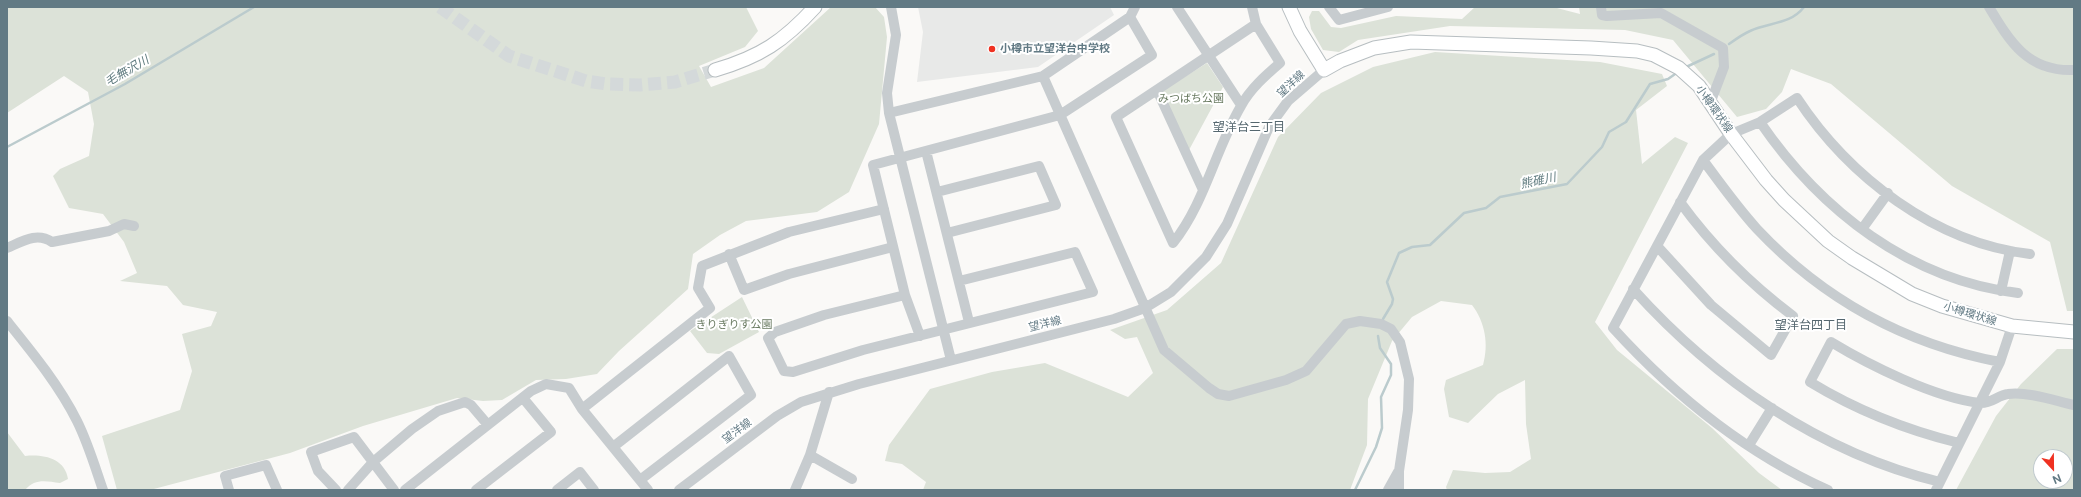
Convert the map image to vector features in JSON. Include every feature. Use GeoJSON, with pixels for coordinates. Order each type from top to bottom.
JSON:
{"type":"FeatureCollection","features":[{"type":"Feature","properties":{"kind":"main road"},"geometry":{"type":"LineString","coordinates":[[715,70],[738,63],[772,47],[783,39],[815,7]]}},
{"type":"Feature","properties":{"kind":"main road"},"geometry":{"type":"LineString","coordinates":[[1289,7],[1300,31],[1324,70]]}},
{"type":"Feature","properties":{"kind":"main road","name":"小樽環状線"},"geometry":{"type":"LineString","coordinates":[[1324,70],[1340,61],[1374,48],[1411,42],[1591,48],[1637,51],[1654,55],[1690,77],[1711,101],[1732,134],[1766,180],[1784,200],[1828,241],[1852,258],[1912,294],[1942,306],[2012,326],[2074,332]]}},
{"type":"Feature","properties":{"kind":"street"},"geometry":{"type":"LineString","coordinates":[[891,7],[896,35],[887,93],[889,113],[951,360]]}},
{"type":"Feature","properties":{"kind":"street"},"geometry":{"type":"LineString","coordinates":[[889,113],[1043,76],[1130,17],[1135,7]]}},
{"type":"Feature","properties":{"kind":"street"},"geometry":{"type":"LineString","coordinates":[[1252,7],[1256,24],[1280,62],[1258,84],[1241,105],[1193,213],[1173,243],[1116,117],[1256,24]]}},
{"type":"Feature","properties":{"kind":"street"},"geometry":{"type":"LineString","coordinates":[[1329,7],[1339,20],[1388,7]]}},
{"type":"Feature","properties":{"kind":"street"},"geometry":{"type":"LineString","coordinates":[[1601,7],[1602,14],[1607,16],[1661,13],[1723,48],[1724,66],[1711,101]]}},
{"type":"Feature","properties":{"kind":"street"},"geometry":{"type":"LineString","coordinates":[[1989,7],[2007,37],[2018,50],[2031,60],[2054,69],[2074,70]]}},
{"type":"Feature","properties":{"kind":"street"},"geometry":{"type":"LineString","coordinates":[[1180,8],[1208,56],[1241,105]]}},
{"type":"Feature","properties":{"kind":"street"},"geometry":{"type":"LineString","coordinates":[[920,336],[906,295],[873,165],[1060,115],[1152,55],[1130,17]]}},
{"type":"Feature","properties":{"kind":"street","name":"望洋線"},"geometry":{"type":"LineString","coordinates":[[679,490],[777,416],[801,402],[829,392],[1114,319],[1145,308],[1171,292],[1206,257],[1227,224],[1270,127],[1288,101],[1324,70]]}},
{"type":"Feature","properties":{"kind":"street"},"geometry":{"type":"LineString","coordinates":[[1043,76],[1164,350],[1209,388],[1218,394],[1229,396],[1286,380],[1306,371],[1346,324],[1360,322],[1381,324],[1391,329],[1400,342],[1410,379],[1408,410],[1399,471],[1399,490]]}},
{"type":"Feature","properties":{"kind":"street"},"geometry":{"type":"LineString","coordinates":[[1157,90],[1203,190]]}},
{"type":"Feature","properties":{"kind":"street"},"geometry":{"type":"LineString","coordinates":[[1828,490],[1784,467],[1749,445],[1681,394],[1649,366],[1613,328],[1703,160],[1732,134],[1760,122],[1797,98],[1818,126],[1840,150],[1888,193],[1914,212],[1950,232],[1983,245],[2030,254]]}},
{"type":"Feature","properties":{"kind":"street"},"geometry":{"type":"LineString","coordinates":[[1760,122],[1778,148],[1807,180],[1836,208],[1888,248],[1928,270],[1972,286],[2018,293]]}},
{"type":"Feature","properties":{"kind":"street"},"geometry":{"type":"LineString","coordinates":[[926,151],[969,322]]}},
{"type":"Feature","properties":{"kind":"street"},"geometry":{"type":"LineString","coordinates":[[1703,160],[1742,212],[1772,243],[1804,273],[1841,300],[1882,324],[1926,343],[1950,351],[2000,362]]}},
{"type":"Feature","properties":{"kind":"street"},"geometry":{"type":"LineString","coordinates":[[937,192],[1039,166],[1056,206],[947,233]]}},
{"type":"Feature","properties":{"kind":"street"},"geometry":{"type":"LineString","coordinates":[[1862,229],[1888,193]]}},
{"type":"Feature","properties":{"kind":"street"},"geometry":{"type":"LineString","coordinates":[[1657,246],[1711,305],[1771,355],[1792,316],[1729,261],[1702,231],[1680,202]]}},
{"type":"Feature","properties":{"kind":"street"},"geometry":{"type":"LineString","coordinates":[[582,409],[710,308],[698,288],[702,266],[729,254],[789,232],[884,209]]}},
{"type":"Feature","properties":{"kind":"street"},"geometry":{"type":"LineString","coordinates":[[7,248],[36,236],[46,238],[52,242],[109,231],[124,224],[134,226]]}},
{"type":"Feature","properties":{"kind":"street"},"geometry":{"type":"LineString","coordinates":[[729,254],[744,290],[803,270],[893,247]]}},
{"type":"Feature","properties":{"kind":"street"},"geometry":{"type":"LineString","coordinates":[[2001,291],[2010,251]]}},
{"type":"Feature","properties":{"kind":"street"},"geometry":{"type":"LineString","coordinates":[[906,295],[824,315],[775,332],[768,338],[784,371],[793,372],[831,358],[1093,292],[1075,252],[959,282]]}},
{"type":"Feature","properties":{"kind":"street"},"geometry":{"type":"LineString","coordinates":[[1633,289],[1669,327],[1701,355],[1772,408],[1820,437],[1867,459],[1938,486],[2000,362],[2012,326]]}},
{"type":"Feature","properties":{"kind":"street"},"geometry":{"type":"LineString","coordinates":[[7,321],[32,352],[69,406],[87,443],[103,490]]}},
{"type":"Feature","properties":{"kind":"street"},"geometry":{"type":"LineString","coordinates":[[1959,443],[1923,434],[1888,421],[1843,401],[1810,382],[1831,342],[1908,381],[1979,403],[1989,403],[2007,394],[2018,393],[2074,405]]}},
{"type":"Feature","properties":{"kind":"street"},"geometry":{"type":"LineString","coordinates":[[613,446],[729,356],[751,395],[640,480]]}},
{"type":"Feature","properties":{"kind":"street"},"geometry":{"type":"LineString","coordinates":[[405,490],[531,391],[546,384],[569,388],[582,409],[648,490]]}},
{"type":"Feature","properties":{"kind":"street"},"geometry":{"type":"LineString","coordinates":[[797,489],[810,455],[829,392]]}},
{"type":"Feature","properties":{"kind":"street"},"geometry":{"type":"LineString","coordinates":[[476,490],[551,432],[523,398]]}},
{"type":"Feature","properties":{"kind":"street"},"geometry":{"type":"LineString","coordinates":[[348,490],[373,462],[438,411],[465,402],[471,405],[488,425]]}},
{"type":"Feature","properties":{"kind":"street"},"geometry":{"type":"LineString","coordinates":[[1749,445],[1772,408]]}},
{"type":"Feature","properties":{"kind":"street"},"geometry":{"type":"LineString","coordinates":[[336,490],[318,471],[311,452],[354,437],[394,490]]}},
{"type":"Feature","properties":{"kind":"street"},"geometry":{"type":"LineString","coordinates":[[810,455],[852,479]]}},
{"type":"Feature","properties":{"kind":"street"},"geometry":{"type":"LineString","coordinates":[[229,490],[225,476],[266,465],[277,490]]}},
{"type":"Feature","properties":{"kind":"street"},"geometry":{"type":"LineString","coordinates":[[1388,490],[1399,471]]}},
{"type":"Feature","properties":{"kind":"street"},"geometry":{"type":"LineString","coordinates":[[557,490],[580,472],[594,490]]}},
{"type":"Feature","properties":{"kind":"shaded area","name":"小樽市立望洋台中学校"},"geometry":{"type":"Polygon","coordinates":[[[918,7],[1110,7],[1114,15],[1038,67],[917,82],[923,32],[918,7]]]}},
{"type":"Feature","properties":{"kind":"green space"},"geometry":{"type":"Polygon","coordinates":[[[7,7],[746,7],[758,31],[745,47],[699,66],[711,87],[764,68],[831,7],[875,7],[884,17],[887,37],[879,124],[849,192],[817,212],[746,221],[720,235],[693,254],[688,289],[619,351],[597,374],[566,379],[536,380],[502,400],[483,401],[457,398],[363,426],[290,453],[150,490],[117,490],[102,436],[180,410],[192,371],[182,334],[211,326],[217,312],[183,305],[167,286],[120,281],[137,273],[124,242],[103,214],[69,208],[53,176],[60,169],[89,156],[94,124],[88,92],[64,76],[7,113],[7,7]]]}},
{"type":"Feature","properties":{"kind":"green space"},"geometry":{"type":"Polygon","coordinates":[[[1475,7],[1553,7],[1580,14],[1579,7],[2074,7],[2074,311],[2067,311],[2050,242],[1952,186],[1831,84],[1791,69],[1782,92],[1766,109],[1737,117],[1673,40],[1625,30],[1450,26],[1358,40],[1339,52],[1323,50],[1311,29],[1309,17],[1312,11],[1319,11],[1331,27],[1341,28],[1396,16],[1462,19],[1475,7]]]}},
{"type":"Feature","properties":{"kind":"green space"},"geometry":{"type":"Polygon","coordinates":[[[1435,52],[1600,62],[1662,74],[1667,86],[1636,110],[1642,164],[1675,137],[1688,143],[1595,322],[1617,350],[1712,428],[1759,473],[1782,490],[1447,490],[1446,487],[1453,470],[1485,473],[1510,472],[1531,459],[1526,424],[1525,380],[1498,394],[1468,423],[1449,417],[1444,389],[1446,380],[1483,365],[1486,341],[1483,326],[1472,305],[1441,301],[1412,317],[1392,341],[1368,399],[1367,445],[1350,490],[923,490],[926,482],[902,464],[885,461],[889,445],[930,389],[992,372],[1045,363],[1128,397],[1153,373],[1137,337],[1125,339],[1110,330],[1167,310],[1221,263],[1278,137],[1321,93],[1373,67],[1435,52]]]}},
{"type":"Feature","properties":{"kind":"green space","name":"みつばち公園"},"geometry":{"type":"Polygon","coordinates":[[[1207,63],[1223,87],[1189,150],[1162,91],[1207,63]]]}},
{"type":"Feature","properties":{"kind":"green space","name":"きりぎりす公園"},"geometry":{"type":"Polygon","coordinates":[[[742,297],[759,332],[719,354],[707,353],[690,331],[742,297]]]}},
{"type":"Feature","properties":{"kind":"green space"},"geometry":{"type":"Polygon","coordinates":[[[2057,349],[2074,349],[2074,490],[1956,490],[1996,416],[2021,384],[2057,349]]]}},
{"type":"Feature","properties":{"kind":"green space"},"geometry":{"type":"Polygon","coordinates":[[[7,432],[25,456],[46,457],[58,462],[63,466],[68,479],[60,483],[45,481],[37,482],[25,490],[7,490],[7,432]]]}},
{"type":"Feature","properties":{"kind":"waterway","name":"毛無沢川"},"geometry":{"type":"LineString","coordinates":[[7,147],[125,84],[254,7]]}},
{"type":"Feature","properties":{"kind":"waterway","name":"熊碓川"},"geometry":{"type":"LineString","coordinates":[[1729,44],[1742,35],[1757,28],[1786,20],[1798,13],[1804,7]]}},
{"type":"Feature","properties":{"kind":"waterway","name":"熊碓川"},"geometry":{"type":"LineString","coordinates":[[1684,68],[1714,54]]}},
{"type":"Feature","properties":{"kind":"waterway","name":"熊碓川"},"geometry":{"type":"LineString","coordinates":[[1383,319],[1392,304],[1393,299],[1387,282],[1399,253],[1412,247],[1430,245],[1464,213],[1486,208],[1500,197],[1567,184],[1602,147],[1609,132],[1626,122],[1650,84],[1668,79],[1678,72]]}},
{"type":"Feature","properties":{"kind":"waterway","name":"熊碓川"},"geometry":{"type":"LineString","coordinates":[[1355,490],[1376,447],[1382,428],[1381,397],[1391,375],[1391,364],[1380,348],[1378,336]]}},
{"type":"Feature","properties":{"kind":"tunnel"},"geometry":{"type":"LineString","coordinates":[[440,7],[509,56],[586,81],[607,84],[640,85],[675,82],[715,70]]}},
{"type":"Feature","properties":{"kind":"place","name":"小樽市立望洋台中学校"},"geometry":{"type":"Point","coordinates":[992,49]}},
{"type":"Feature","properties":{"kind":"district","name":"望洋台三丁目"},"geometry":{"type":"Point","coordinates":[1249,127]}},
{"type":"Feature","properties":{"kind":"district","name":"望洋台四丁目"},"geometry":{"type":"Point","coordinates":[1811,325]}}]}
